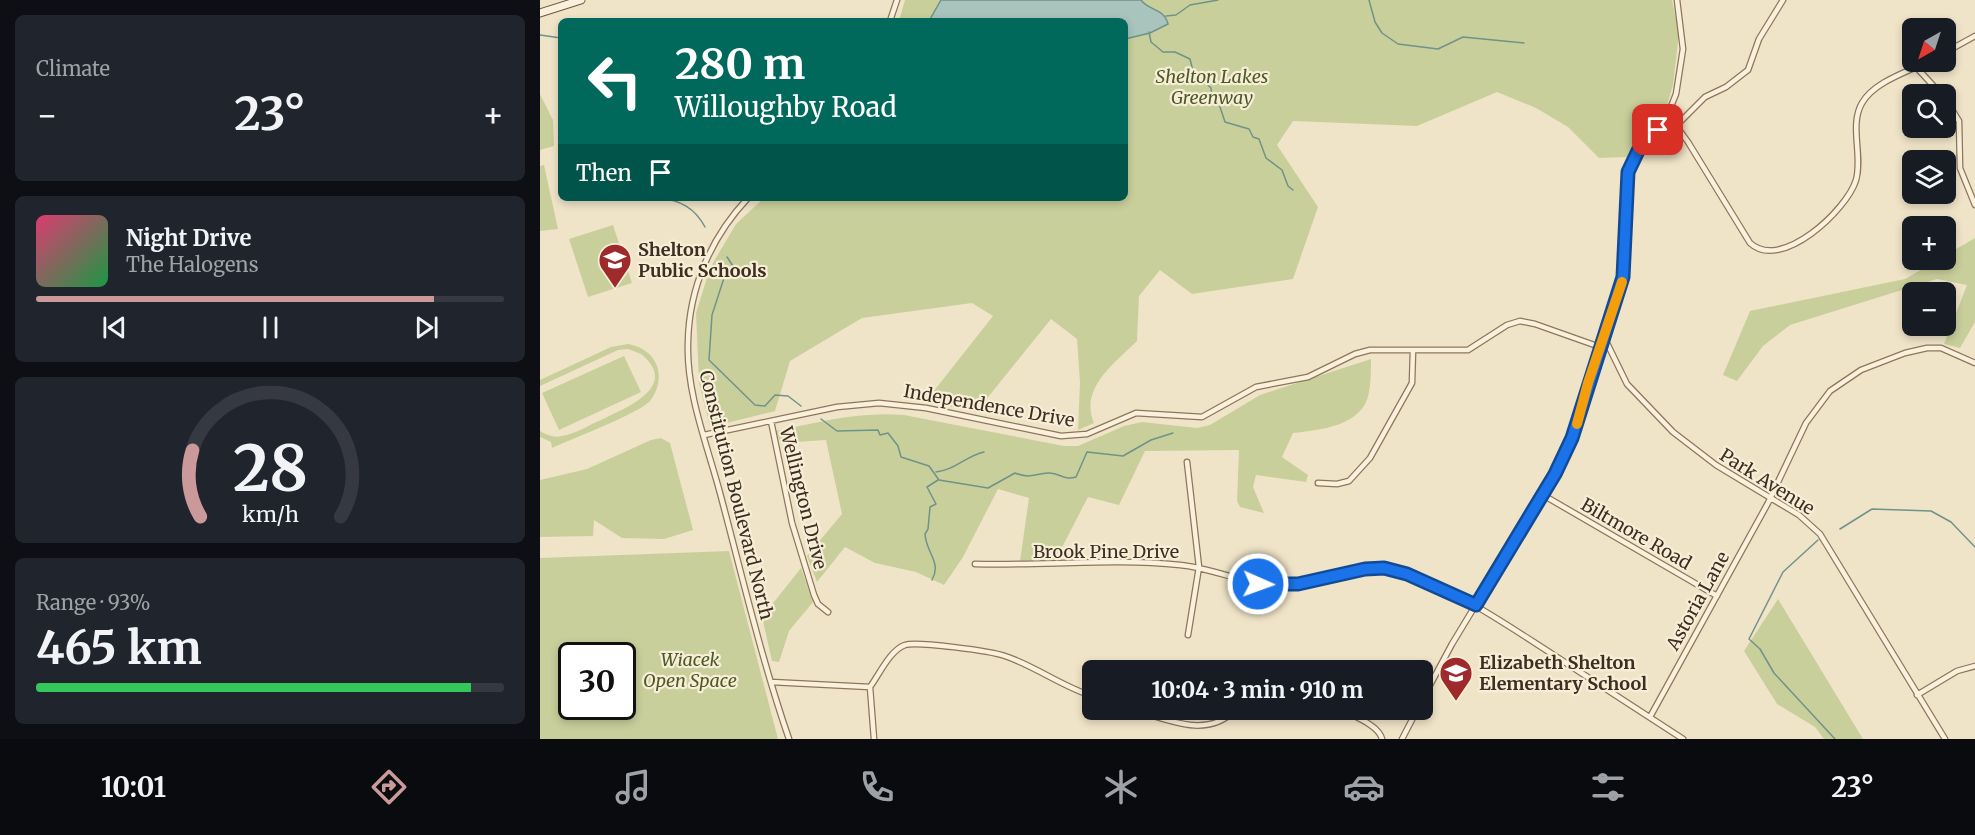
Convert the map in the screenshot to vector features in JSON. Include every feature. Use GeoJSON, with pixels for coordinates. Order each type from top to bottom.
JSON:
{"type":"FeatureCollection","features":[{"type":"Feature","properties":{"kind":"main road"},"geometry":{"type":"LineString","coordinates":[[540,13],[581,0]]}},
{"type":"Feature","properties":{"kind":"street"},"geometry":{"type":"LineString","coordinates":[[892,18],[897,0]]}},
{"type":"Feature","properties":{"kind":"street"},"geometry":{"type":"LineString","coordinates":[[1433,679],[1543,495],[1572,438],[1623,277],[1628,172],[1638,151],[1664,123],[1676,94],[1682,58],[1682,35],[1677,0]]}},
{"type":"Feature","properties":{"kind":"street"},"geometry":{"type":"LineString","coordinates":[[1674,128],[1705,97],[1726,87],[1748,70],[1759,39],[1784,0]]}},
{"type":"Feature","properties":{"kind":"street"},"geometry":{"type":"LineString","coordinates":[[1956,46],[1975,36]]}},
{"type":"Feature","properties":{"kind":"street"},"geometry":{"type":"LineString","coordinates":[[1664,123],[1674,128],[1699,158],[1750,243],[1767,251],[1784,249],[1825,221],[1853,188],[1859,162],[1858,115],[1863,102],[1882,85],[1907,72]]}},
{"type":"Feature","properties":{"kind":"street"},"geometry":{"type":"LineString","coordinates":[[1921,72],[1932,84]]}},
{"type":"Feature","properties":{"kind":"street"},"geometry":{"type":"LineString","coordinates":[[1956,116],[1959,121],[1960,168],[1975,205]]}},
{"type":"Feature","properties":{"kind":"street","name":"Constitution Boulevard North"},"geometry":{"type":"LineString","coordinates":[[745,201],[731,218],[711,250],[692,304],[688,330],[688,362],[704,435],[771,682],[789,739]]}},
{"type":"Feature","properties":{"kind":"street","name":"Independence Drive"},"geometry":{"type":"LineString","coordinates":[[704,435],[837,407],[891,403],[1061,436],[1078,436],[1136,413],[1202,417],[1256,387],[1308,377],[1355,354],[1380,349],[1468,350],[1507,325],[1520,321],[1535,324],[1599,350]]}},
{"type":"Feature","properties":{"kind":"street","name":"Park Avenue"},"geometry":{"type":"LineString","coordinates":[[1604,337],[1632,391],[1688,446],[1808,522],[1828,545],[1945,739]]}},
{"type":"Feature","properties":{"kind":"street","name":"Astoria Lane"},"geometry":{"type":"LineString","coordinates":[[1650,717],[1771,498],[1806,423],[1830,391],[1845,379],[1905,353],[1927,348],[1941,348],[1975,363]]}},
{"type":"Feature","properties":{"kind":"street"},"geometry":{"type":"LineString","coordinates":[[1318,483],[1337,484],[1349,481],[1370,458],[1412,383],[1413,350]]}},
{"type":"Feature","properties":{"kind":"street"},"geometry":{"type":"LineString","coordinates":[[1599,350],[1612,356]]}},
{"type":"Feature","properties":{"kind":"street","name":"Wellington Drive"},"geometry":{"type":"LineString","coordinates":[[771,421],[792,523],[814,595],[818,604],[828,612]]}},
{"type":"Feature","properties":{"kind":"street"},"geometry":{"type":"LineString","coordinates":[[1187,462],[1199,567],[1188,635]]}},
{"type":"Feature","properties":{"kind":"street","name":"Biltmore Road"},"geometry":{"type":"LineString","coordinates":[[1543,495],[1717,596]]}},
{"type":"Feature","properties":{"kind":"street","name":"Brook Pine Drive"},"geometry":{"type":"LineString","coordinates":[[975,564],[1148,562],[1199,567],[1240,580],[1278,585],[1298,584],[1365,569],[1384,568],[1407,574],[1476,605],[1683,739]]}},
{"type":"Feature","properties":{"kind":"street"},"geometry":{"type":"LineString","coordinates":[[874,739],[870,687],[895,652],[905,645],[928,645],[1004,656],[1067,688],[1082,693]]}},
{"type":"Feature","properties":{"kind":"street"},"geometry":{"type":"LineString","coordinates":[[1917,694],[1957,671],[1975,666]]}},
{"type":"Feature","properties":{"kind":"street"},"geometry":{"type":"LineString","coordinates":[[771,682],[870,687]]}},
{"type":"Feature","properties":{"kind":"street"},"geometry":{"type":"LineString","coordinates":[[1169,720],[1189,726],[1221,720]]}},
{"type":"Feature","properties":{"kind":"street"},"geometry":{"type":"LineString","coordinates":[[1360,720],[1373,727],[1381,734],[1382,739]]}},
{"type":"Feature","properties":{"kind":"street"},"geometry":{"type":"LineString","coordinates":[[1402,739],[1412,720]]}},
{"type":"Feature","properties":{"kind":"green space","name":"Shelton Lakes Greenway"},"geometry":{"type":"Polygon","coordinates":[[[905,0],[1672,0],[1679,33],[1673,85],[1665,112],[1629,157],[1599,158],[1568,127],[1536,108],[1497,92],[1417,126],[1293,121],[1277,145],[1318,207],[1293,279],[1192,294],[1160,270],[1139,296],[1137,341],[1110,367],[1095,387],[1091,399],[1094,423],[1078,430],[1080,382],[1077,339],[1051,319],[976,412],[926,401],[993,316],[972,303],[862,318],[790,361],[775,411],[710,427],[699,383],[696,313],[710,268],[736,224],[761,201],[1128,201],[1128,18],[900,18],[905,0]]]}},
{"type":"Feature","properties":{"kind":"green space"},"geometry":{"type":"Polygon","coordinates":[[[540,94],[553,120],[554,146],[540,150],[540,94]]]}},
{"type":"Feature","properties":{"kind":"green space"},"geometry":{"type":"Polygon","coordinates":[[[544,165],[558,229],[540,231],[540,166],[544,165]]]}},
{"type":"Feature","properties":{"kind":"green space"},"geometry":{"type":"Polygon","coordinates":[[[613,225],[632,283],[588,297],[569,239],[613,225]]]}},
{"type":"Feature","properties":{"kind":"green space"},"geometry":{"type":"Polygon","coordinates":[[[1975,238],[1975,322],[1960,348],[1944,344],[1947,336],[1956,336],[1956,313],[1967,285],[1937,279],[1927,282],[1902,282],[1902,290],[1790,325],[1763,346],[1737,381],[1723,375],[1750,311],[1905,279],[1921,270],[1956,270],[1956,249],[1975,238]]]}},
{"type":"Feature","properties":{"kind":"green space"},"geometry":{"type":"Polygon","coordinates":[[[628,344],[646,351],[657,366],[658,384],[650,401],[618,419],[552,448],[551,442],[540,437],[540,431],[559,437],[582,429],[635,403],[652,386],[655,377],[652,366],[641,354],[628,349],[618,350],[540,386],[540,380],[611,347],[628,344]]]}},
{"type":"Feature","properties":{"kind":"green space"},"geometry":{"type":"Polygon","coordinates":[[[624,356],[641,392],[559,430],[542,393],[624,356]]]}},
{"type":"Feature","properties":{"kind":"green space"},"geometry":{"type":"Polygon","coordinates":[[[1371,359],[1369,392],[1359,412],[1350,419],[1328,428],[1293,433],[1282,457],[1308,475],[1306,482],[1256,475],[1253,487],[1264,513],[1240,507],[1237,501],[1239,450],[1145,451],[1119,505],[1088,497],[1056,559],[1020,561],[1029,498],[998,489],[963,557],[944,585],[916,572],[875,563],[845,547],[817,582],[807,556],[842,514],[826,440],[781,443],[776,431],[840,418],[888,414],[904,415],[1064,446],[1078,446],[1124,426],[1142,422],[1197,428],[1210,425],[1260,395],[1371,359]]]}},
{"type":"Feature","properties":{"kind":"green space"},"geometry":{"type":"Polygon","coordinates":[[[661,438],[670,443],[693,530],[664,539],[622,538],[594,520],[593,536],[540,537],[540,480],[587,469],[651,440],[661,438]]]}},
{"type":"Feature","properties":{"kind":"green space","name":"Wiacek Open Space"},"geometry":{"type":"Polygon","coordinates":[[[729,551],[778,739],[540,739],[540,558],[729,551]]]}},
{"type":"Feature","properties":{"kind":"green space"},"geometry":{"type":"Polygon","coordinates":[[[801,568],[813,602],[789,631],[779,662],[772,661],[762,617],[801,568]]]}},
{"type":"Feature","properties":{"kind":"green space"},"geometry":{"type":"Polygon","coordinates":[[[1778,599],[1863,739],[1824,739],[1815,727],[1777,704],[1744,651],[1778,599]]]}},
{"type":"Feature","properties":{"kind":"water"},"geometry":{"type":"Polygon","coordinates":[[[941,0],[1141,0],[1160,12],[1168,24],[1150,33],[1128,38],[1128,18],[931,18],[941,0]]]}},
{"type":"Feature","properties":{"kind":"waterway"},"geometry":{"type":"LineString","coordinates":[[1166,16],[1176,15],[1190,5],[1218,0]]}},
{"type":"Feature","properties":{"kind":"waterway"},"geometry":{"type":"LineString","coordinates":[[1369,0],[1375,22],[1382,33],[1398,44],[1438,49],[1463,37],[1524,43]]}},
{"type":"Feature","properties":{"kind":"waterway"},"geometry":{"type":"LineString","coordinates":[[1149,32],[1151,42],[1163,52],[1175,52],[1190,59],[1193,71],[1211,88],[1212,99],[1219,104],[1225,122],[1249,129],[1253,137],[1259,139],[1266,158],[1282,170],[1288,186],[1293,190]]}},
{"type":"Feature","properties":{"kind":"waterway"},"geometry":{"type":"LineString","coordinates":[[540,35],[558,38]]}},
{"type":"Feature","properties":{"kind":"waterway"},"geometry":{"type":"LineString","coordinates":[[674,201],[692,210],[705,227]]}},
{"type":"Feature","properties":{"kind":"waterway"},"geometry":{"type":"LineString","coordinates":[[727,257],[733,266],[724,278],[712,315],[709,360],[755,405],[765,406],[775,395],[788,396],[801,406]]}},
{"type":"Feature","properties":{"kind":"waterway"},"geometry":{"type":"LineString","coordinates":[[821,419],[837,431],[878,430],[880,435],[888,433],[898,446],[901,457],[929,466],[939,480],[988,488],[1015,473],[1028,476],[1052,473],[1067,478],[1076,477],[1087,452],[1123,456],[1151,440],[1173,433]]}},
{"type":"Feature","properties":{"kind":"waterway"},"geometry":{"type":"LineString","coordinates":[[936,472],[949,469],[984,452]]}},
{"type":"Feature","properties":{"kind":"waterway"},"geometry":{"type":"LineString","coordinates":[[932,580],[935,568],[925,534],[928,529],[930,507],[936,504],[927,487],[938,480]]}},
{"type":"Feature","properties":{"kind":"waterway"},"geometry":{"type":"LineString","coordinates":[[1840,529],[1872,509],[1931,511],[1951,522],[1975,547]]}},
{"type":"Feature","properties":{"kind":"waterway"},"geometry":{"type":"LineString","coordinates":[[1818,540],[1783,572],[1749,639],[1760,649],[1774,673],[1835,739]]}},
{"type":"Feature","properties":{"kind":"slow traffic"},"geometry":{"type":"LineString","coordinates":[[1577,424],[1588,383],[1622,282]]}},
{"type":"Feature","properties":{"kind":"place","name":"Shelton Public Schools"},"geometry":{"type":"Point","coordinates":[615,289]}},
{"type":"Feature","properties":{"kind":"place","name":"Elizabeth Shelton Elementary School"},"geometry":{"type":"Point","coordinates":[1456,702]}},
{"type":"Feature","properties":{"kind":"route"},"geometry":{"type":"LineString","coordinates":[[1258,584],[1298,584],[1365,569],[1384,568],[1407,574],[1476,605],[1555,474],[1572,438],[1623,277],[1628,172],[1638,151],[1658,130]]}}]}
